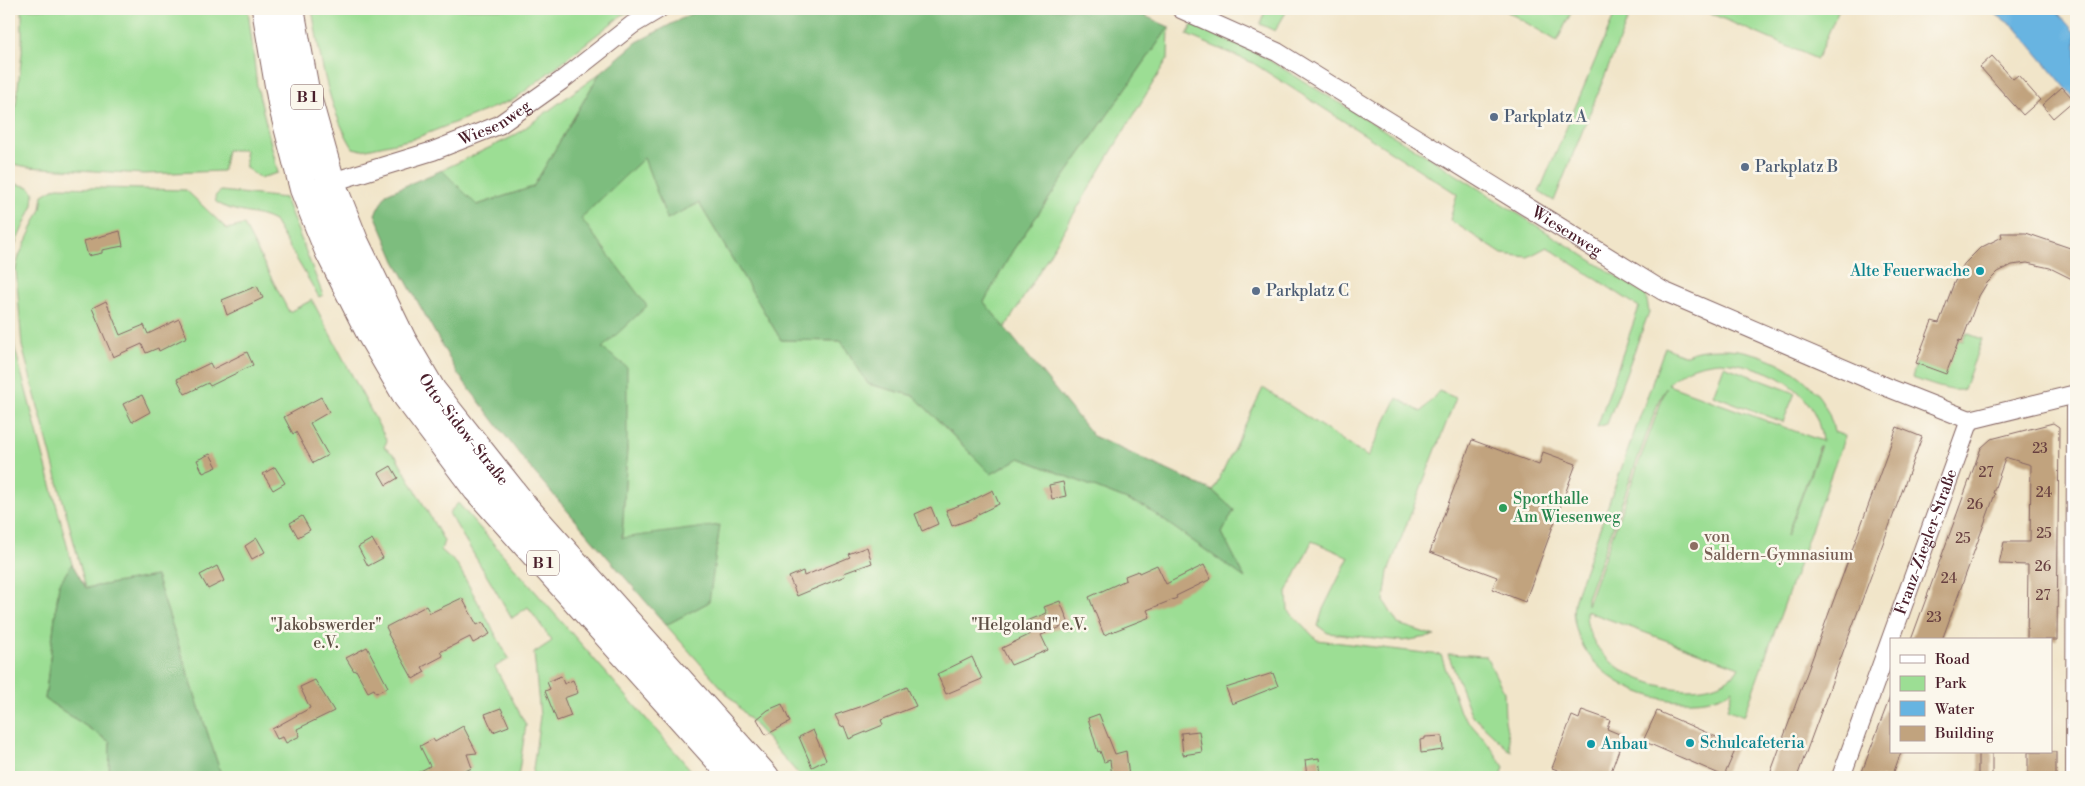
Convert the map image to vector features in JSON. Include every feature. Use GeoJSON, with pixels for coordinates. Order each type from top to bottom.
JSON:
{"type":"FeatureCollection","features":[{"type":"Feature","properties":{"kind":"main road","name":"Otto-Sidow-Straße"},"geometry":{"type":"LineString","coordinates":[[266,9],[282,103],[304,189],[329,251],[371,334],[407,396],[477,489],[735,777]]}},
{"type":"Feature","properties":{"kind":"main road","name":"Otto-Sidow-Straße"},"geometry":{"type":"LineString","coordinates":[[290,9],[305,90],[331,183],[354,241],[402,340],[432,391],[524,507],[765,777]]}},
{"type":"Feature","properties":{"kind":"street","name":"Wiesenweg"},"geometry":{"type":"LineString","coordinates":[[304,189],[331,183],[433,151],[499,125],[632,25],[659,9]]}},
{"type":"Feature","properties":{"kind":"street","name":"Wiesenweg"},"geometry":{"type":"LineString","coordinates":[[1180,9],[1277,52],[1663,291],[1889,388],[1970,420]]}},
{"type":"Feature","properties":{"kind":"street"},"geometry":{"type":"LineString","coordinates":[[1970,420],[2076,394]]}},
{"type":"Feature","properties":{"kind":"street"},"geometry":{"type":"LineString","coordinates":[[2075,777],[2076,407]]}},
{"type":"Feature","properties":{"kind":"street","name":"Franz-Ziegler-Straße"},"geometry":{"type":"LineString","coordinates":[[1891,638],[1970,420]]}},
{"type":"Feature","properties":{"kind":"street","name":"Franz-Ziegler-Straße"},"geometry":{"type":"LineString","coordinates":[[1840,777],[1890,640]]}},
{"type":"Feature","properties":{"kind":"green space"},"geometry":{"type":"Polygon","coordinates":[[[22,9],[248,9],[257,86],[278,173],[260,178],[246,168],[245,150],[227,150],[223,171],[144,174],[28,167],[9,163],[22,53],[22,9]]]}},
{"type":"Feature","properties":{"kind":"green space"},"geometry":{"type":"Polygon","coordinates":[[[312,9],[635,9],[622,15],[515,99],[413,139],[362,150],[353,148],[337,115],[326,80],[312,9]]]}},
{"type":"Feature","properties":{"kind":"green space"},"geometry":{"type":"Polygon","coordinates":[[[700,9],[1130,9],[1169,27],[1013,250],[984,302],[1093,436],[1213,491],[1234,510],[1222,533],[1245,578],[1145,507],[1020,458],[991,474],[914,396],[868,384],[841,341],[781,340],[699,203],[667,219],[644,158],[581,218],[647,306],[602,348],[627,367],[627,448],[622,538],[720,525],[709,602],[666,625],[527,464],[458,374],[395,261],[375,214],[386,194],[442,170],[477,205],[533,187],[600,73],[637,42],[700,9]]]}},
{"type":"Feature","properties":{"kind":"green space"},"geometry":{"type":"Polygon","coordinates":[[[1266,9],[1288,9],[1275,31],[1260,24],[1266,9]]]}},
{"type":"Feature","properties":{"kind":"green space"},"geometry":{"type":"Polygon","coordinates":[[[1503,9],[1573,9],[1557,41],[1503,9]]]}},
{"type":"Feature","properties":{"kind":"green space"},"geometry":{"type":"Polygon","coordinates":[[[1617,9],[1632,9],[1554,201],[1539,192],[1617,9]]]}},
{"type":"Feature","properties":{"kind":"green space"},"geometry":{"type":"Polygon","coordinates":[[[1700,9],[1839,9],[1817,59],[1700,9]]]}},
{"type":"Feature","properties":{"kind":"green space"},"geometry":{"type":"Polygon","coordinates":[[[1192,25],[1259,54],[1438,163],[1646,295],[1649,312],[1607,424],[1597,427],[1639,307],[1547,247],[1528,257],[1502,254],[1450,220],[1457,194],[1253,63],[1187,35],[1192,25]]]}},
{"type":"Feature","properties":{"kind":"green space"},"geometry":{"type":"Polygon","coordinates":[[[1169,27],[1168,58],[1005,328],[984,302],[1013,250],[1169,27]]]}},
{"type":"Feature","properties":{"kind":"green space"},"geometry":{"type":"Polygon","coordinates":[[[600,73],[533,187],[477,205],[442,170],[514,136],[600,73]]]}},
{"type":"Feature","properties":{"kind":"green space","name":"\"Helgoland\" e.V."},"geometry":{"type":"Polygon","coordinates":[[[644,157],[667,219],[699,203],[781,340],[841,341],[868,384],[914,396],[991,474],[1020,458],[1145,507],[1244,577],[1222,533],[1234,510],[1213,491],[1263,388],[1368,457],[1397,398],[1421,412],[1439,391],[1456,398],[1388,572],[1384,601],[1398,624],[1435,636],[1402,641],[1328,633],[1318,626],[1323,609],[1349,557],[1312,541],[1287,592],[1288,610],[1317,640],[1441,655],[1460,712],[1490,746],[1504,767],[1501,777],[801,777],[666,625],[709,602],[709,596],[622,538],[627,448],[601,348],[581,218],[644,157]]]}},
{"type":"Feature","properties":{"kind":"green space"},"geometry":{"type":"Polygon","coordinates":[[[9,182],[29,187],[34,192],[33,205],[9,258],[9,182]]]}},
{"type":"Feature","properties":{"kind":"green space","name":"\"Jakobswerder\" e.V."},"geometry":{"type":"Polygon","coordinates":[[[57,187],[186,190],[227,229],[244,225],[289,312],[312,300],[387,441],[384,447],[396,456],[444,541],[441,550],[457,564],[509,659],[495,667],[526,725],[518,777],[222,777],[156,576],[86,588],[22,346],[16,269],[19,256],[41,209],[43,195],[57,187]]]}},
{"type":"Feature","properties":{"kind":"green space"},"geometry":{"type":"Polygon","coordinates":[[[221,191],[285,198],[323,295],[319,297],[274,221],[223,206],[216,202],[215,196],[221,191]]]}},
{"type":"Feature","properties":{"kind":"green space"},"geometry":{"type":"Polygon","coordinates":[[[9,305],[15,349],[72,564],[59,584],[45,699],[110,742],[109,777],[15,777],[9,768],[9,305]]]}},
{"type":"Feature","properties":{"kind":"green space"},"geometry":{"type":"Polygon","coordinates":[[[1966,333],[1982,339],[1964,389],[1946,389],[1912,378],[1916,363],[1959,340],[1963,341],[1966,333]]]}},
{"type":"Feature","properties":{"kind":"green space"},"geometry":{"type":"Polygon","coordinates":[[[1665,347],[1685,355],[1711,349],[1746,351],[1780,364],[1796,373],[1809,385],[1821,399],[1829,414],[1834,432],[1845,436],[1744,716],[1727,709],[1733,689],[1724,695],[1709,699],[1675,701],[1636,691],[1618,682],[1602,670],[1589,656],[1580,639],[1574,620],[1574,603],[1577,592],[1665,347]],[[1712,363],[1685,371],[1668,385],[1822,441],[1818,422],[1811,407],[1800,393],[1787,382],[1755,368],[1737,364],[1712,363]],[[1666,388],[1657,406],[1587,598],[1587,605],[1666,388]],[[1820,445],[1787,536],[1820,448],[1820,445]],[[1586,611],[1589,631],[1599,649],[1613,663],[1631,675],[1651,683],[1672,688],[1693,689],[1712,686],[1728,679],[1739,667],[1586,611]]]}},
{"type":"Feature","properties":{"kind":"green space"},"geometry":{"type":"Polygon","coordinates":[[[1724,366],[1795,393],[1783,422],[1713,395],[1724,366]]]}},
{"type":"Feature","properties":{"kind":"green space"},"geometry":{"type":"Polygon","coordinates":[[[458,503],[697,777],[532,777],[540,716],[534,653],[552,641],[528,607],[512,618],[449,513],[458,503]]]}},
{"type":"Feature","properties":{"kind":"green space"},"geometry":{"type":"Polygon","coordinates":[[[72,564],[86,588],[156,576],[222,777],[109,777],[110,742],[45,699],[59,584],[72,564]]]}},
{"type":"Feature","properties":{"kind":"green space"},"geometry":{"type":"Polygon","coordinates":[[[1448,654],[1486,656],[1504,692],[1505,720],[1511,752],[1471,714],[1448,654]]]}},
{"type":"Feature","properties":{"kind":"water"},"geometry":{"type":"Polygon","coordinates":[[[1988,9],[2055,9],[2076,34],[2076,100],[2016,28],[1988,9]]]}},
{"type":"Feature","properties":{"kind":"building"},"geometry":{"type":"Polygon","coordinates":[[[1992,56],[2013,79],[2018,75],[2040,100],[2023,115],[1980,67],[1992,56]]]}},
{"type":"Feature","properties":{"kind":"building"},"geometry":{"type":"Polygon","coordinates":[[[2062,87],[2074,100],[2053,118],[2042,105],[2062,87]]]}},
{"type":"Feature","properties":{"kind":"building"},"geometry":{"type":"Polygon","coordinates":[[[120,231],[123,246],[102,250],[102,253],[88,256],[84,241],[120,231]]]}},
{"type":"Feature","properties":{"kind":"building","name":"Alte Feuerwache"},"geometry":{"type":"Polygon","coordinates":[[[2001,233],[2026,233],[2076,250],[2076,281],[2050,268],[2027,263],[2012,265],[1998,272],[1987,283],[1979,296],[1962,341],[1959,340],[1946,374],[1916,363],[1932,321],[1939,323],[1954,283],[1964,264],[1980,248],[2002,237],[2001,233]]]}},
{"type":"Feature","properties":{"kind":"building"},"geometry":{"type":"Polygon","coordinates":[[[257,286],[263,298],[227,315],[222,300],[257,286]]]}},
{"type":"Feature","properties":{"kind":"building"},"geometry":{"type":"Polygon","coordinates":[[[106,301],[120,335],[144,325],[148,334],[179,319],[187,337],[159,351],[158,348],[146,353],[142,344],[113,357],[92,308],[106,301]]]}},
{"type":"Feature","properties":{"kind":"building"},"geometry":{"type":"Polygon","coordinates":[[[247,352],[253,365],[210,386],[208,383],[185,394],[177,379],[210,363],[213,369],[247,352]]]}},
{"type":"Feature","properties":{"kind":"building"},"geometry":{"type":"Polygon","coordinates":[[[142,395],[150,412],[132,422],[123,404],[142,395]]]}},
{"type":"Feature","properties":{"kind":"building"},"geometry":{"type":"Polygon","coordinates":[[[321,397],[329,412],[310,423],[328,455],[313,463],[296,432],[293,434],[284,417],[321,397]]]}},
{"type":"Feature","properties":{"kind":"building"},"geometry":{"type":"Polygon","coordinates":[[[2053,423],[2059,427],[2057,640],[2052,640],[2052,638],[2027,638],[2028,565],[1999,564],[2004,542],[2030,542],[2031,465],[2008,458],[2005,459],[1993,493],[1995,494],[1943,638],[1912,638],[1981,448],[1991,439],[2053,423]]]}},
{"type":"Feature","properties":{"kind":"building"},"geometry":{"type":"Polygon","coordinates":[[[1897,427],[1922,437],[1797,777],[1769,777],[1897,427]]]}},
{"type":"Feature","properties":{"kind":"building","name":"Sporthalle Am Wiesenweg"},"geometry":{"type":"Polygon","coordinates":[[[1472,440],[1539,465],[1543,452],[1576,464],[1525,602],[1492,589],[1497,577],[1430,552],[1472,440]]]}},
{"type":"Feature","properties":{"kind":"building"},"geometry":{"type":"Polygon","coordinates":[[[210,454],[217,467],[203,473],[197,460],[210,454]]]}},
{"type":"Feature","properties":{"kind":"building"},"geometry":{"type":"Polygon","coordinates":[[[391,466],[398,478],[386,485],[379,473],[391,466]]]}},
{"type":"Feature","properties":{"kind":"building"},"geometry":{"type":"Polygon","coordinates":[[[275,467],[285,483],[273,490],[263,474],[275,467]]]}},
{"type":"Feature","properties":{"kind":"building"},"geometry":{"type":"Polygon","coordinates":[[[1063,482],[1066,496],[1052,499],[1049,485],[1063,482]]]}},
{"type":"Feature","properties":{"kind":"building"},"geometry":{"type":"Polygon","coordinates":[[[993,490],[999,504],[976,515],[976,517],[952,526],[946,510],[969,502],[993,490]]]}},
{"type":"Feature","properties":{"kind":"building"},"geometry":{"type":"Polygon","coordinates":[[[931,507],[938,524],[922,531],[915,514],[931,507]]]}},
{"type":"Feature","properties":{"kind":"building"},"geometry":{"type":"Polygon","coordinates":[[[302,516],[310,530],[298,537],[290,523],[302,516]]]}},
{"type":"Feature","properties":{"kind":"building"},"geometry":{"type":"Polygon","coordinates":[[[257,538],[265,552],[252,559],[245,546],[257,538]]]}},
{"type":"Feature","properties":{"kind":"building"},"geometry":{"type":"Polygon","coordinates":[[[372,539],[383,558],[368,566],[358,547],[372,539]]]}},
{"type":"Feature","properties":{"kind":"building"},"geometry":{"type":"Polygon","coordinates":[[[867,547],[872,563],[844,573],[845,576],[797,596],[789,577],[803,571],[804,576],[850,557],[848,554],[867,547]]]}},
{"type":"Feature","properties":{"kind":"building"},"geometry":{"type":"Polygon","coordinates":[[[1157,565],[1166,584],[1204,565],[1211,579],[1176,596],[1177,598],[1147,610],[1150,617],[1104,635],[1089,597],[1126,580],[1125,576],[1138,571],[1139,573],[1157,565]]]}},
{"type":"Feature","properties":{"kind":"building"},"geometry":{"type":"Polygon","coordinates":[[[217,566],[224,581],[208,589],[200,575],[217,566]]]}},
{"type":"Feature","properties":{"kind":"building"},"geometry":{"type":"Polygon","coordinates":[[[462,598],[477,625],[483,622],[490,634],[473,643],[470,637],[440,652],[443,656],[422,667],[425,672],[413,679],[386,627],[426,606],[430,613],[462,598]]]}},
{"type":"Feature","properties":{"kind":"building"},"geometry":{"type":"Polygon","coordinates":[[[1060,601],[1069,624],[1041,635],[1048,650],[1011,665],[1002,648],[1031,634],[1027,621],[1047,613],[1044,607],[1060,601]]]}},
{"type":"Feature","properties":{"kind":"building"},"geometry":{"type":"Polygon","coordinates":[[[367,647],[388,687],[376,693],[374,689],[368,692],[356,670],[354,671],[346,658],[367,647]]]}},
{"type":"Feature","properties":{"kind":"building"},"geometry":{"type":"Polygon","coordinates":[[[972,657],[982,679],[946,694],[937,674],[972,657]]]}},
{"type":"Feature","properties":{"kind":"building"},"geometry":{"type":"Polygon","coordinates":[[[1273,673],[1278,686],[1232,704],[1226,688],[1273,673]]]}},
{"type":"Feature","properties":{"kind":"building"},"geometry":{"type":"Polygon","coordinates":[[[561,676],[564,684],[573,680],[578,693],[564,698],[571,716],[557,721],[545,691],[550,689],[547,682],[561,676]]]}},
{"type":"Feature","properties":{"kind":"building"},"geometry":{"type":"Polygon","coordinates":[[[315,680],[334,711],[297,729],[300,736],[286,743],[283,737],[277,739],[272,729],[310,708],[300,687],[315,680]]]}},
{"type":"Feature","properties":{"kind":"building"},"geometry":{"type":"Polygon","coordinates":[[[907,687],[916,706],[881,720],[883,725],[849,739],[844,726],[841,727],[835,715],[865,705],[907,687]]]}},
{"type":"Feature","properties":{"kind":"building"},"geometry":{"type":"Polygon","coordinates":[[[1890,697],[1890,754],[1900,754],[1892,777],[1860,777],[1890,697]]]}},
{"type":"Feature","properties":{"kind":"building"},"geometry":{"type":"Polygon","coordinates":[[[782,704],[790,722],[766,735],[757,719],[768,710],[782,704]]]}},
{"type":"Feature","properties":{"kind":"building"},"geometry":{"type":"Polygon","coordinates":[[[501,708],[509,726],[493,732],[485,714],[501,708]]]}},
{"type":"Feature","properties":{"kind":"building","name":"Anbau"},"geometry":{"type":"Polygon","coordinates":[[[1582,710],[1610,720],[1607,729],[1624,736],[1609,777],[1558,777],[1560,771],[1552,768],[1572,716],[1579,719],[1582,710]]]}},
{"type":"Feature","properties":{"kind":"building","name":"Schulcafeteria"},"geometry":{"type":"Polygon","coordinates":[[[1657,711],[1737,746],[1724,776],[1643,741],[1657,711]]]}},
{"type":"Feature","properties":{"kind":"building"},"geometry":{"type":"Polygon","coordinates":[[[1099,714],[1115,754],[1126,751],[1129,777],[1112,777],[1110,760],[1104,762],[1100,751],[1098,752],[1088,718],[1099,714]]]}},
{"type":"Feature","properties":{"kind":"building"},"geometry":{"type":"Polygon","coordinates":[[[463,726],[477,753],[467,754],[472,768],[452,777],[409,777],[430,766],[420,746],[433,739],[435,742],[463,726]]]}},
{"type":"Feature","properties":{"kind":"building"},"geometry":{"type":"Polygon","coordinates":[[[813,730],[826,760],[812,767],[799,737],[813,730]]]}},
{"type":"Feature","properties":{"kind":"building"},"geometry":{"type":"Polygon","coordinates":[[[1199,731],[1202,752],[1183,755],[1181,733],[1199,731]]]}},
{"type":"Feature","properties":{"kind":"building"},"geometry":{"type":"Polygon","coordinates":[[[1442,736],[1443,750],[1421,753],[1420,740],[1425,739],[1425,737],[1442,736]]]}},
{"type":"Feature","properties":{"kind":"building"},"geometry":{"type":"Polygon","coordinates":[[[2052,752],[2056,752],[2056,777],[2028,777],[2028,754],[2052,754],[2052,752]]]}},
{"type":"Feature","properties":{"kind":"building"},"geometry":{"type":"Polygon","coordinates":[[[1978,754],[1992,754],[1992,777],[1978,777],[1978,754]]]}},
{"type":"Feature","properties":{"kind":"building"},"geometry":{"type":"Polygon","coordinates":[[[1319,758],[1321,777],[1307,777],[1305,760],[1319,758]]]}},
{"type":"Feature","properties":{"kind":"railway"},"geometry":{"type":"LineString","coordinates":[[9,92],[12,9]]}},
{"type":"Feature","properties":{"kind":"place","name":"Parkplatz A"},"geometry":{"type":"Point","coordinates":[1494,117]}},
{"type":"Feature","properties":{"kind":"place","name":"Parkplatz B"},"geometry":{"type":"Point","coordinates":[1745,167]}},
{"type":"Feature","properties":{"kind":"place","name":"Alte Feuerwache"},"geometry":{"type":"Point","coordinates":[1980,271]}},
{"type":"Feature","properties":{"kind":"place","name":"Parkplatz C"},"geometry":{"type":"Point","coordinates":[1256,291]}},
{"type":"Feature","properties":{"kind":"place","name":"Sporthalle Am Wiesenweg"},"geometry":{"type":"Point","coordinates":[1503,508]}},
{"type":"Feature","properties":{"kind":"place","name":"von Saldern-Gymnasium"},"geometry":{"type":"Point","coordinates":[1694,546]}},
{"type":"Feature","properties":{"kind":"place","name":"Schulcafeteria"},"geometry":{"type":"Point","coordinates":[1690,743]}},
{"type":"Feature","properties":{"kind":"place","name":"Anbau"},"geometry":{"type":"Point","coordinates":[1591,744]}}]}
